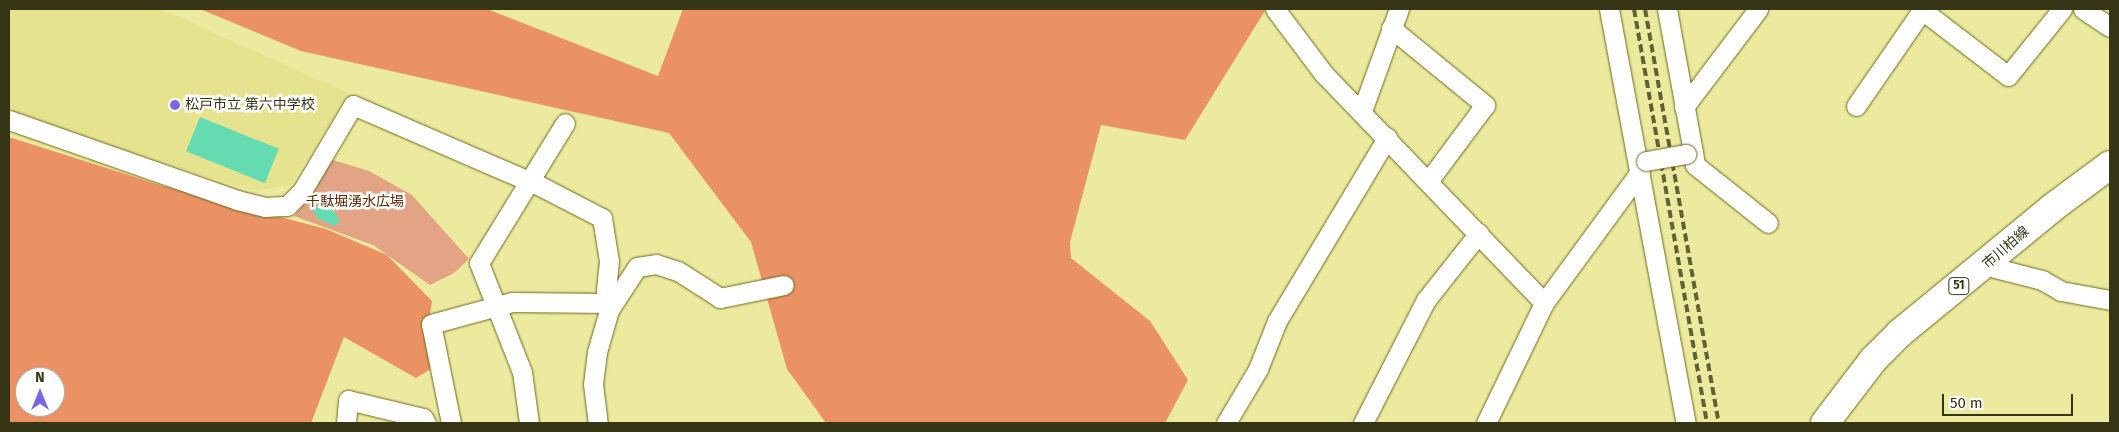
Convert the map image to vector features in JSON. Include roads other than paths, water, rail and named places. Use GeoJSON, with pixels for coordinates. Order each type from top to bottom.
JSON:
{"type":"FeatureCollection","features":[{"type":"Feature","properties":{"kind":"main road","name":"市川柏線"},"geometry":{"type":"LineString","coordinates":[[1825,423],[1873,360],[2052,208],[2110,165]]}},
{"type":"Feature","properties":{"kind":"street"},"geometry":{"type":"LineString","coordinates":[[1275,9],[1323,73],[1430,180],[1544,303]]}},
{"type":"Feature","properties":{"kind":"street"},"geometry":{"type":"LineString","coordinates":[[1362,111],[1399,9]]}},
{"type":"Feature","properties":{"kind":"street"},"geometry":{"type":"LineString","coordinates":[[1609,9],[1642,165],[1686,423]]}},
{"type":"Feature","properties":{"kind":"street"},"geometry":{"type":"LineString","coordinates":[[1667,9],[1684,106],[1689,153],[1695,165],[1768,223]]}},
{"type":"Feature","properties":{"kind":"street"},"geometry":{"type":"LineString","coordinates":[[1684,106],[1758,9]]}},
{"type":"Feature","properties":{"kind":"street"},"geometry":{"type":"LineString","coordinates":[[1856,106],[1923,9],[2008,76],[2062,9]]}},
{"type":"Feature","properties":{"kind":"street"},"geometry":{"type":"LineString","coordinates":[[2083,9],[2110,26]]}},
{"type":"Feature","properties":{"kind":"street"},"geometry":{"type":"LineString","coordinates":[[1391,28],[1485,104],[1430,180]]}},
{"type":"Feature","properties":{"kind":"street"},"geometry":{"type":"LineString","coordinates":[[9,120],[265,207],[287,206],[302,191],[353,105],[528,182],[602,218],[609,261],[608,306],[597,352],[593,384],[598,423]]}},
{"type":"Feature","properties":{"kind":"street"},"geometry":{"type":"LineString","coordinates":[[529,423],[522,372],[479,263],[565,123]]}},
{"type":"Feature","properties":{"kind":"street"},"geometry":{"type":"LineString","coordinates":[[1226,423],[1258,369],[1277,321],[1387,138]]}},
{"type":"Feature","properties":{"kind":"street"},"geometry":{"type":"LineString","coordinates":[[1486,423],[1544,303],[1642,165],[1689,153]]}},
{"type":"Feature","properties":{"kind":"street"},"geometry":{"type":"LineString","coordinates":[[1363,423],[1426,300],[1479,233]]}},
{"type":"Feature","properties":{"kind":"street"},"geometry":{"type":"LineString","coordinates":[[1989,262],[1995,268],[2042,280],[2061,291],[2110,300]]}},
{"type":"Feature","properties":{"kind":"street"},"geometry":{"type":"LineString","coordinates":[[608,306],[638,267],[656,264],[678,271],[720,298],[784,285]]}},
{"type":"Feature","properties":{"kind":"street"},"geometry":{"type":"LineString","coordinates":[[346,423],[348,400],[425,421],[450,416],[431,324],[496,304],[608,306]]}},
{"type":"Feature","properties":{"kind":"railway"},"geometry":{"type":"LineString","coordinates":[[1634,9],[1707,423]]}},
{"type":"Feature","properties":{"kind":"railway"},"geometry":{"type":"LineString","coordinates":[[1645,9],[1719,423]]}},
{"type":"Feature","properties":{"kind":"place","name":"松戸市立 第六中学校"},"geometry":{"type":"Point","coordinates":[175,105]}},
{"type":"Feature","properties":{"kind":"park label","name":"千駄堀湧水広場"},"geometry":{"type":"Point","coordinates":[355,202]}}]}
